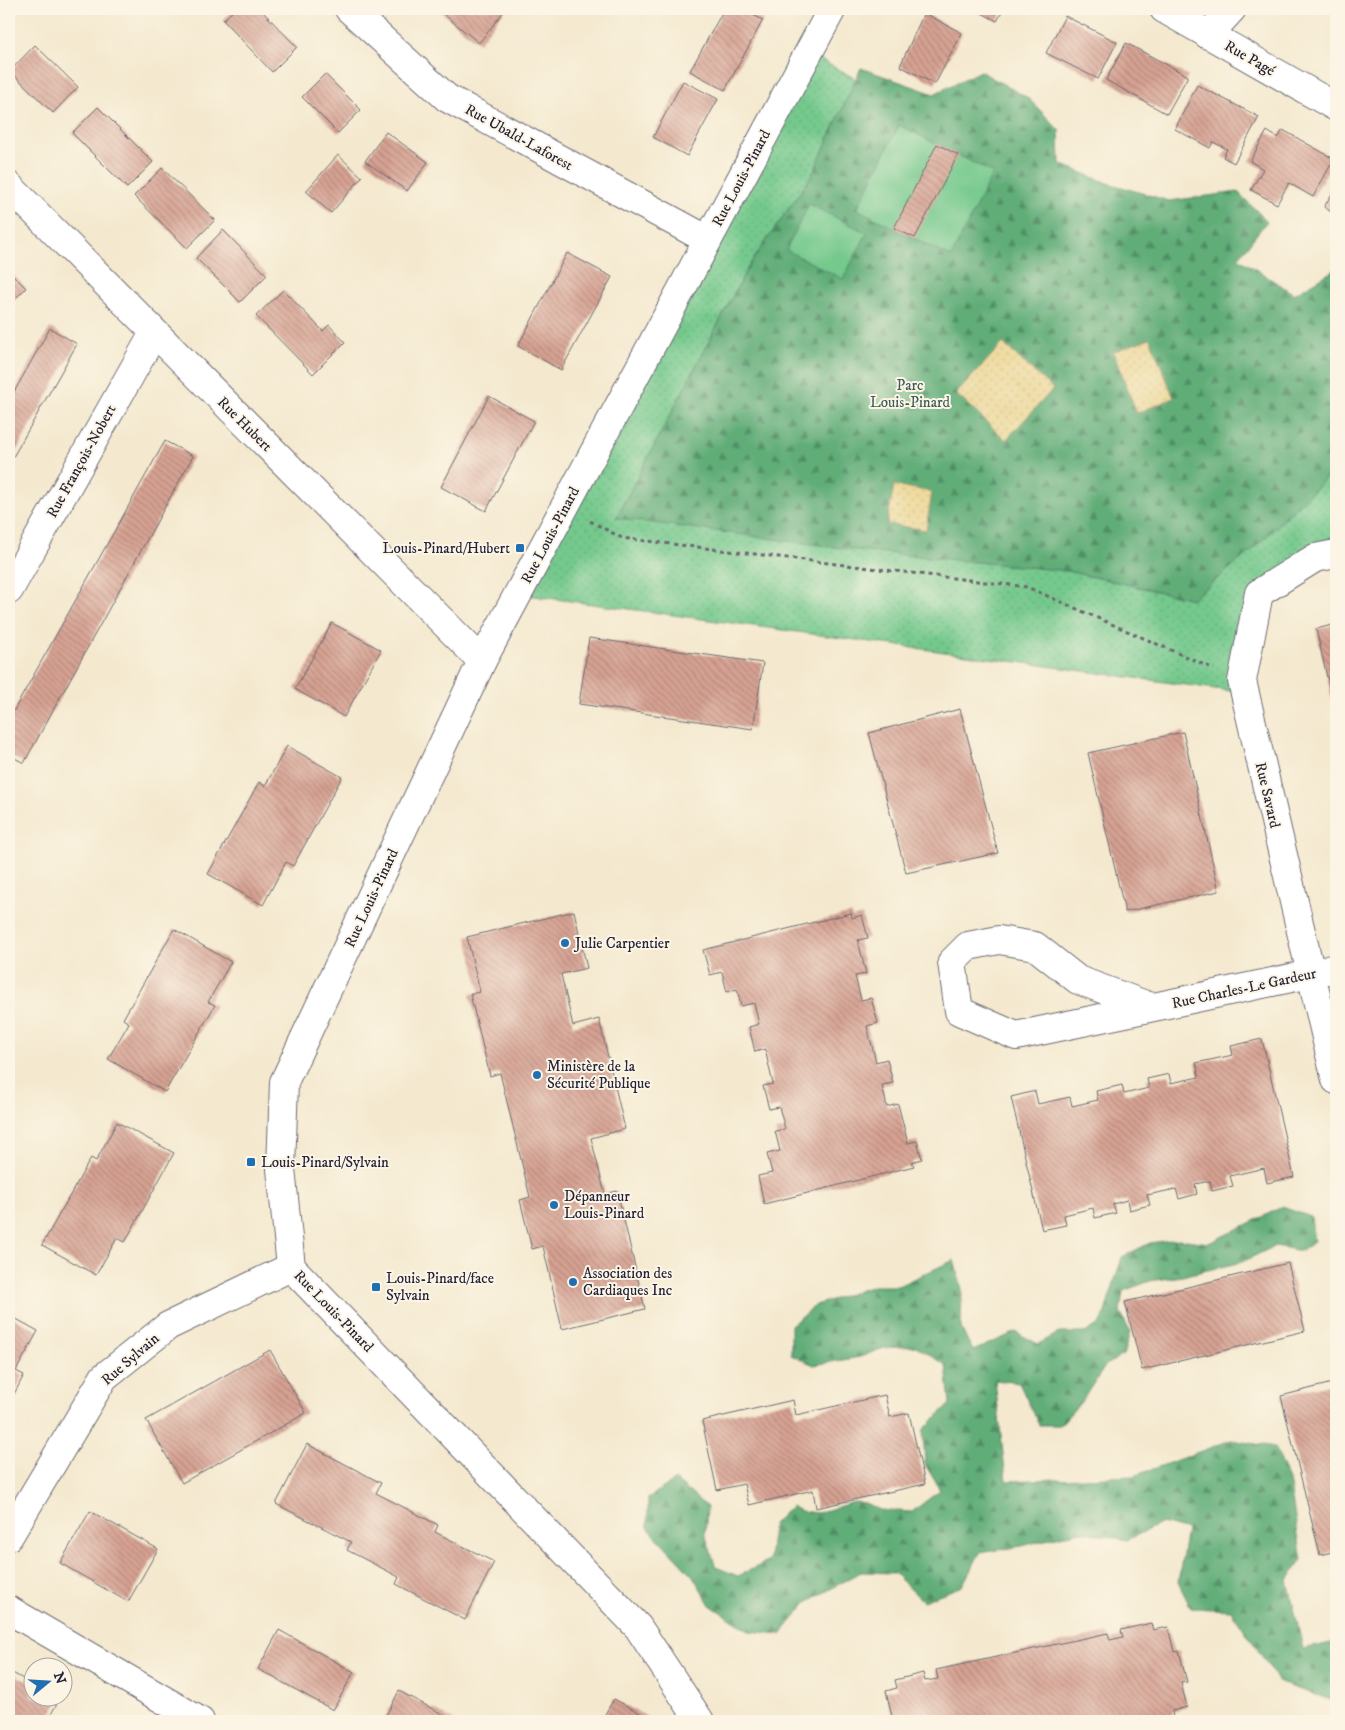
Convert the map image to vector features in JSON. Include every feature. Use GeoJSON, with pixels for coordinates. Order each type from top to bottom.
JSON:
{"type":"FeatureCollection","features":[{"type":"Feature","properties":{"kind":"street","name":"Rue Ubald-Laforest"},"geometry":{"type":"LineString","coordinates":[[349,9],[447,98],[708,240]]}},
{"type":"Feature","properties":{"kind":"street","name":"Rue Louis-Pinard"},"geometry":{"type":"LineString","coordinates":[[700,1721],[638,1626],[291,1266],[281,1169],[284,1082],[482,661],[832,9]]}},
{"type":"Feature","properties":{"kind":"street","name":"Rue Pagé"},"geometry":{"type":"LineString","coordinates":[[1164,9],[1336,108]]}},
{"type":"Feature","properties":{"kind":"street"},"geometry":{"type":"LineString","coordinates":[[1208,35],[1232,9]]}},
{"type":"Feature","properties":{"kind":"street","name":"Rue Hubert"},"geometry":{"type":"LineString","coordinates":[[9,186],[482,661]]}},
{"type":"Feature","properties":{"kind":"street","name":"Rue François-Nobert"},"geometry":{"type":"LineString","coordinates":[[9,590],[154,333]]}},
{"type":"Feature","properties":{"kind":"street","name":"Rue Savard"},"geometry":{"type":"LineString","coordinates":[[1336,554],[1315,558],[1260,593],[1242,681],[1336,1080]]}},
{"type":"Feature","properties":{"kind":"street","name":"Rue Charles-Le Gardeur"},"geometry":{"type":"LineString","coordinates":[[1151,1008],[1078,980],[1034,946],[999,940],[968,946],[952,962],[959,1011],[1016,1036],[1151,1008],[1336,968]]}},
{"type":"Feature","properties":{"kind":"street","name":"Rue Sylvain"},"geometry":{"type":"LineString","coordinates":[[9,1536],[104,1378],[168,1326],[291,1266]]}},
{"type":"Feature","properties":{"kind":"street"},"geometry":{"type":"LineString","coordinates":[[9,1610],[200,1721]]}},
{"type":"Feature","properties":{"kind":"path"},"geometry":{"type":"LineString","coordinates":[[565,507],[622,538],[1027,587],[1242,681]]}},
{"type":"Feature","properties":{"kind":"green space","name":"Parc Louis-Pinard"},"geometry":{"type":"Polygon","coordinates":[[[808,53],[1135,230],[1336,462],[1336,554],[1260,593],[1245,693],[519,594],[808,53]]]}},
{"type":"Feature","properties":{"kind":"green space","name":"Parc Louis-Pinard"},"geometry":{"type":"Polygon","coordinates":[[[861,68],[934,94],[980,71],[1028,98],[1059,130],[1060,164],[1108,183],[1169,201],[1238,192],[1267,221],[1238,258],[1294,294],[1336,269],[1336,468],[1250,552],[1192,599],[1067,571],[857,550],[616,518],[748,267],[812,175],[861,68]]]}},
{"type":"Feature","properties":{"kind":"green space"},"geometry":{"type":"Polygon","coordinates":[[[899,125],[993,173],[951,257],[857,209],[899,125]]]}},
{"type":"Feature","properties":{"kind":"green space"},"geometry":{"type":"Polygon","coordinates":[[[809,204],[867,233],[843,279],[786,250],[809,204]]]}},
{"type":"Feature","properties":{"kind":"green space"},"geometry":{"type":"Polygon","coordinates":[[[1282,1207],[1311,1217],[1314,1241],[1302,1251],[1275,1246],[1242,1262],[1182,1276],[1150,1281],[1123,1291],[1120,1312],[1130,1332],[1123,1355],[1106,1365],[1081,1402],[1060,1425],[1039,1425],[1019,1383],[995,1380],[1006,1481],[1134,1476],[1231,1440],[1275,1447],[1289,1480],[1302,1560],[1288,1580],[1303,1649],[1336,1642],[1336,1698],[1331,1700],[1280,1683],[1231,1610],[1191,1608],[1178,1582],[1187,1530],[1162,1523],[1127,1540],[1080,1531],[1022,1546],[980,1553],[962,1586],[923,1601],[894,1573],[861,1572],[807,1602],[781,1634],[749,1631],[710,1605],[693,1576],[648,1528],[648,1498],[675,1480],[707,1507],[705,1534],[716,1567],[738,1576],[769,1561],[773,1524],[791,1506],[800,1511],[818,1513],[854,1502],[865,1503],[880,1510],[912,1512],[940,1490],[925,1464],[923,1430],[950,1404],[946,1365],[916,1346],[884,1348],[860,1357],[814,1365],[791,1355],[791,1325],[816,1305],[873,1286],[898,1286],[954,1260],[962,1289],[961,1328],[973,1351],[1016,1332],[1038,1344],[1059,1333],[1085,1333],[1102,1322],[1122,1257],[1150,1243],[1179,1239],[1209,1243],[1282,1207]]]}},
{"type":"Feature","properties":{"kind":"sand"},"geometry":{"type":"Polygon","coordinates":[[[1150,338],[1174,398],[1137,413],[1113,352],[1150,338]]]}},
{"type":"Feature","properties":{"kind":"sand"},"geometry":{"type":"Polygon","coordinates":[[[1003,343],[1053,389],[1006,440],[956,394],[1003,343]]]}},
{"type":"Feature","properties":{"kind":"sand"},"geometry":{"type":"Polygon","coordinates":[[[894,485],[932,492],[926,530],[887,524],[894,485]]]}},
{"type":"Feature","properties":{"kind":"building"},"geometry":{"type":"Polygon","coordinates":[[[235,9],[260,9],[297,47],[272,72],[223,20],[235,9]]]}},
{"type":"Feature","properties":{"kind":"building"},"geometry":{"type":"Polygon","coordinates":[[[437,9],[503,9],[505,10],[479,43],[437,9]]]}},
{"type":"Feature","properties":{"kind":"building"},"geometry":{"type":"Polygon","coordinates":[[[724,9],[741,9],[763,20],[725,90],[690,71],[724,9]]]}},
{"type":"Feature","properties":{"kind":"building"},"geometry":{"type":"Polygon","coordinates":[[[974,9],[1004,9],[997,21],[974,9]]]}},
{"type":"Feature","properties":{"kind":"building"},"geometry":{"type":"Polygon","coordinates":[[[924,13],[962,33],[935,84],[900,66],[924,13]]]}},
{"type":"Feature","properties":{"kind":"building"},"geometry":{"type":"Polygon","coordinates":[[[1065,16],[1117,42],[1098,79],[1046,53],[1065,16]]]}},
{"type":"Feature","properties":{"kind":"building"},"geometry":{"type":"Polygon","coordinates":[[[1126,43],[1188,76],[1167,114],[1106,80],[1126,43]]]}},
{"type":"Feature","properties":{"kind":"building"},"geometry":{"type":"Polygon","coordinates":[[[35,45],[78,87],[53,113],[10,71],[35,45]]]}},
{"type":"Feature","properties":{"kind":"building"},"geometry":{"type":"Polygon","coordinates":[[[325,74],[361,110],[338,133],[302,97],[325,74]]]}},
{"type":"Feature","properties":{"kind":"building"},"geometry":{"type":"Polygon","coordinates":[[[683,81],[718,99],[687,156],[653,137],[683,81]]]}},
{"type":"Feature","properties":{"kind":"building"},"geometry":{"type":"Polygon","coordinates":[[[1197,85],[1259,117],[1234,163],[1223,157],[1227,149],[1213,142],[1210,148],[1175,129],[1197,85]]]}},
{"type":"Feature","properties":{"kind":"building"},"geometry":{"type":"Polygon","coordinates":[[[98,107],[153,162],[127,188],[72,133],[98,107]]]}},
{"type":"Feature","properties":{"kind":"building"},"geometry":{"type":"Polygon","coordinates":[[[1283,130],[1334,159],[1313,197],[1289,183],[1277,204],[1251,190],[1263,169],[1250,161],[1267,131],[1278,138],[1283,130]]]}},
{"type":"Feature","properties":{"kind":"building"},"geometry":{"type":"Polygon","coordinates":[[[386,132],[428,162],[407,191],[365,161],[386,132]]]}},
{"type":"Feature","properties":{"kind":"building"},"geometry":{"type":"Polygon","coordinates":[[[937,144],[958,155],[915,238],[894,228],[937,144]]]}},
{"type":"Feature","properties":{"kind":"building"},"geometry":{"type":"Polygon","coordinates":[[[338,155],[362,177],[331,213],[306,191],[338,155]]]}},
{"type":"Feature","properties":{"kind":"building"},"geometry":{"type":"Polygon","coordinates":[[[162,168],[215,220],[187,248],[134,196],[162,168]]]}},
{"type":"Feature","properties":{"kind":"building"},"geometry":{"type":"Polygon","coordinates":[[[1336,187],[1336,215],[1324,207],[1336,187]]]}},
{"type":"Feature","properties":{"kind":"building"},"geometry":{"type":"Polygon","coordinates":[[[223,230],[267,275],[240,302],[196,258],[223,230]]]}},
{"type":"Feature","properties":{"kind":"building"},"geometry":{"type":"Polygon","coordinates":[[[567,253],[612,277],[561,370],[518,346],[567,253]]]}},
{"type":"Feature","properties":{"kind":"building"},"geometry":{"type":"Polygon","coordinates":[[[9,271],[26,288],[9,305],[9,271]]]}},
{"type":"Feature","properties":{"kind":"building"},"geometry":{"type":"Polygon","coordinates":[[[283,290],[323,331],[329,325],[345,342],[313,374],[256,316],[283,290]]]}},
{"type":"Feature","properties":{"kind":"building"},"geometry":{"type":"Polygon","coordinates":[[[50,328],[77,344],[9,464],[9,401],[50,328]]]}},
{"type":"Feature","properties":{"kind":"building"},"geometry":{"type":"Polygon","coordinates":[[[489,396],[534,421],[486,511],[441,487],[489,396]]]}},
{"type":"Feature","properties":{"kind":"building"},"geometry":{"type":"Polygon","coordinates":[[[165,441],[193,456],[24,763],[9,755],[9,719],[165,441]]]}},
{"type":"Feature","properties":{"kind":"building"},"geometry":{"type":"Polygon","coordinates":[[[332,623],[381,650],[344,717],[295,689],[332,623]]]}},
{"type":"Feature","properties":{"kind":"building"},"geometry":{"type":"Polygon","coordinates":[[[1336,624],[1336,703],[1333,703],[1316,629],[1336,624]]]}},
{"type":"Feature","properties":{"kind":"building"},"geometry":{"type":"Polygon","coordinates":[[[589,638],[763,663],[753,729],[579,704],[589,638]]]}},
{"type":"Feature","properties":{"kind":"building"},"geometry":{"type":"Polygon","coordinates":[[[960,709],[998,853],[906,873],[869,733],[960,709]]]}},
{"type":"Feature","properties":{"kind":"building"},"geometry":{"type":"Polygon","coordinates":[[[1183,732],[1219,891],[1125,912],[1088,753],[1183,732]]]}},
{"type":"Feature","properties":{"kind":"building"},"geometry":{"type":"Polygon","coordinates":[[[287,746],[342,777],[293,866],[286,862],[263,905],[208,874],[259,782],[265,786],[287,746]]]}},
{"type":"Feature","properties":{"kind":"building"},"geometry":{"type":"Polygon","coordinates":[[[574,911],[587,968],[561,974],[573,1026],[599,1019],[625,1129],[591,1138],[605,1194],[617,1191],[645,1309],[562,1329],[543,1246],[532,1249],[520,1200],[530,1197],[500,1073],[490,1076],[470,994],[480,992],[467,937],[574,911]]]}},
{"type":"Feature","properties":{"kind":"building"},"geometry":{"type":"Polygon","coordinates":[[[851,913],[852,918],[862,915],[868,938],[858,940],[866,974],[855,976],[861,1000],[871,998],[878,1023],[867,1026],[876,1062],[887,1059],[893,1083],[882,1085],[887,1107],[898,1104],[908,1143],[917,1141],[922,1159],[912,1162],[914,1166],[764,1204],[758,1176],[772,1173],[767,1154],[780,1151],[775,1131],[785,1129],[779,1107],[769,1109],[763,1086],[773,1084],[765,1049],[755,1052],[749,1027],[759,1024],[754,1003],[741,1006],[737,989],[727,992],[722,972],[710,975],[703,950],[851,913]]]}},
{"type":"Feature","properties":{"kind":"building"},"geometry":{"type":"Polygon","coordinates":[[[174,929],[231,962],[208,1002],[215,1005],[165,1092],[108,1059],[129,1023],[123,1019],[174,929]]]}},
{"type":"Feature","properties":{"kind":"building"},"geometry":{"type":"Polygon","coordinates":[[[1262,1039],[1294,1177],[1267,1183],[1264,1168],[1230,1176],[1233,1186],[1212,1191],[1210,1181],[1195,1184],[1197,1194],[1179,1199],[1176,1189],[1147,1195],[1150,1205],[1129,1210],[1127,1200],[1113,1204],[1116,1213],[1095,1218],[1093,1208],[1064,1215],[1066,1225],[1042,1230],[1011,1097],[1035,1091],[1038,1104],[1070,1097],[1072,1106],[1098,1100],[1096,1091],[1122,1085],[1124,1094],[1149,1088],[1147,1079],[1169,1074],[1171,1083],[1199,1077],[1196,1063],[1233,1055],[1231,1046],[1262,1039]]]}},
{"type":"Feature","properties":{"kind":"building"},"geometry":{"type":"Polygon","coordinates":[[[117,1122],[174,1153],[125,1242],[117,1238],[96,1275],[42,1245],[91,1158],[96,1161],[117,1122]]]}},
{"type":"Feature","properties":{"kind":"building"},"geometry":{"type":"Polygon","coordinates":[[[1288,1263],[1305,1331],[1142,1370],[1125,1302],[1288,1263]]]}},
{"type":"Feature","properties":{"kind":"building"},"geometry":{"type":"Polygon","coordinates":[[[9,1315],[38,1331],[16,1371],[24,1375],[9,1404],[9,1315]]]}},
{"type":"Feature","properties":{"kind":"building"},"geometry":{"type":"Polygon","coordinates":[[[270,1350],[306,1413],[182,1483],[146,1420],[270,1350]]]}},
{"type":"Feature","properties":{"kind":"building"},"geometry":{"type":"Polygon","coordinates":[[[1336,1382],[1336,1551],[1320,1555],[1281,1396],[1336,1382]]]}},
{"type":"Feature","properties":{"kind":"building"},"geometry":{"type":"Polygon","coordinates":[[[885,1395],[890,1417],[909,1413],[925,1484],[816,1508],[813,1490],[749,1505],[744,1484],[717,1490],[702,1421],[793,1400],[796,1415],[885,1395]]]}},
{"type":"Feature","properties":{"kind":"building"},"geometry":{"type":"Polygon","coordinates":[[[307,1444],[381,1483],[376,1493],[438,1525],[435,1532],[494,1562],[465,1620],[396,1584],[399,1577],[347,1550],[351,1542],[276,1504],[307,1444]]]}},
{"type":"Feature","properties":{"kind":"building"},"geometry":{"type":"Polygon","coordinates":[[[90,1511],[158,1549],[128,1602],[60,1563],[90,1511]]]}},
{"type":"Feature","properties":{"kind":"building"},"geometry":{"type":"Polygon","coordinates":[[[1151,1623],[1153,1630],[1168,1627],[1174,1652],[1179,1651],[1187,1682],[1181,1683],[1187,1707],[1172,1711],[1173,1719],[1163,1721],[1142,1721],[1142,1718],[1128,1721],[893,1721],[886,1691],[897,1688],[895,1680],[923,1673],[925,1681],[938,1679],[936,1670],[1108,1633],[1110,1640],[1123,1637],[1121,1630],[1151,1623]]]}},
{"type":"Feature","properties":{"kind":"building"},"geometry":{"type":"Polygon","coordinates":[[[279,1630],[354,1672],[333,1710],[258,1669],[279,1630]]]}},
{"type":"Feature","properties":{"kind":"building"},"geometry":{"type":"Polygon","coordinates":[[[9,1671],[22,1678],[22,1708],[54,1708],[47,1721],[9,1721],[9,1671]]]}},
{"type":"Feature","properties":{"kind":"building"},"geometry":{"type":"Polygon","coordinates":[[[399,1691],[455,1721],[383,1721],[399,1691]]]}},
{"type":"Feature","properties":{"kind":"building"},"geometry":{"type":"Polygon","coordinates":[[[614,1699],[647,1717],[645,1721],[601,1721],[614,1699]]]}},
{"type":"Feature","properties":{"kind":"place","name":"Louis-Pinard/Hubert"},"geometry":{"type":"Point","coordinates":[520,548]}},
{"type":"Feature","properties":{"kind":"place","name":"Julie Carpentier"},"geometry":{"type":"Point","coordinates":[565,943]}},
{"type":"Feature","properties":{"kind":"place","name":"Ministère de la Sécurité Publique"},"geometry":{"type":"Point","coordinates":[537,1075]}},
{"type":"Feature","properties":{"kind":"place","name":"Louis-Pinard/Sylvain"},"geometry":{"type":"Point","coordinates":[251,1162]}},
{"type":"Feature","properties":{"kind":"place","name":"Dépanneur Louis-Pinard"},"geometry":{"type":"Point","coordinates":[554,1205]}},
{"type":"Feature","properties":{"kind":"place","name":"Association des Cardiaques Inc"},"geometry":{"type":"Point","coordinates":[573,1282]}},
{"type":"Feature","properties":{"kind":"place","name":"Louis-Pinard/face Sylvain"},"geometry":{"type":"Point","coordinates":[376,1287]}}]}
